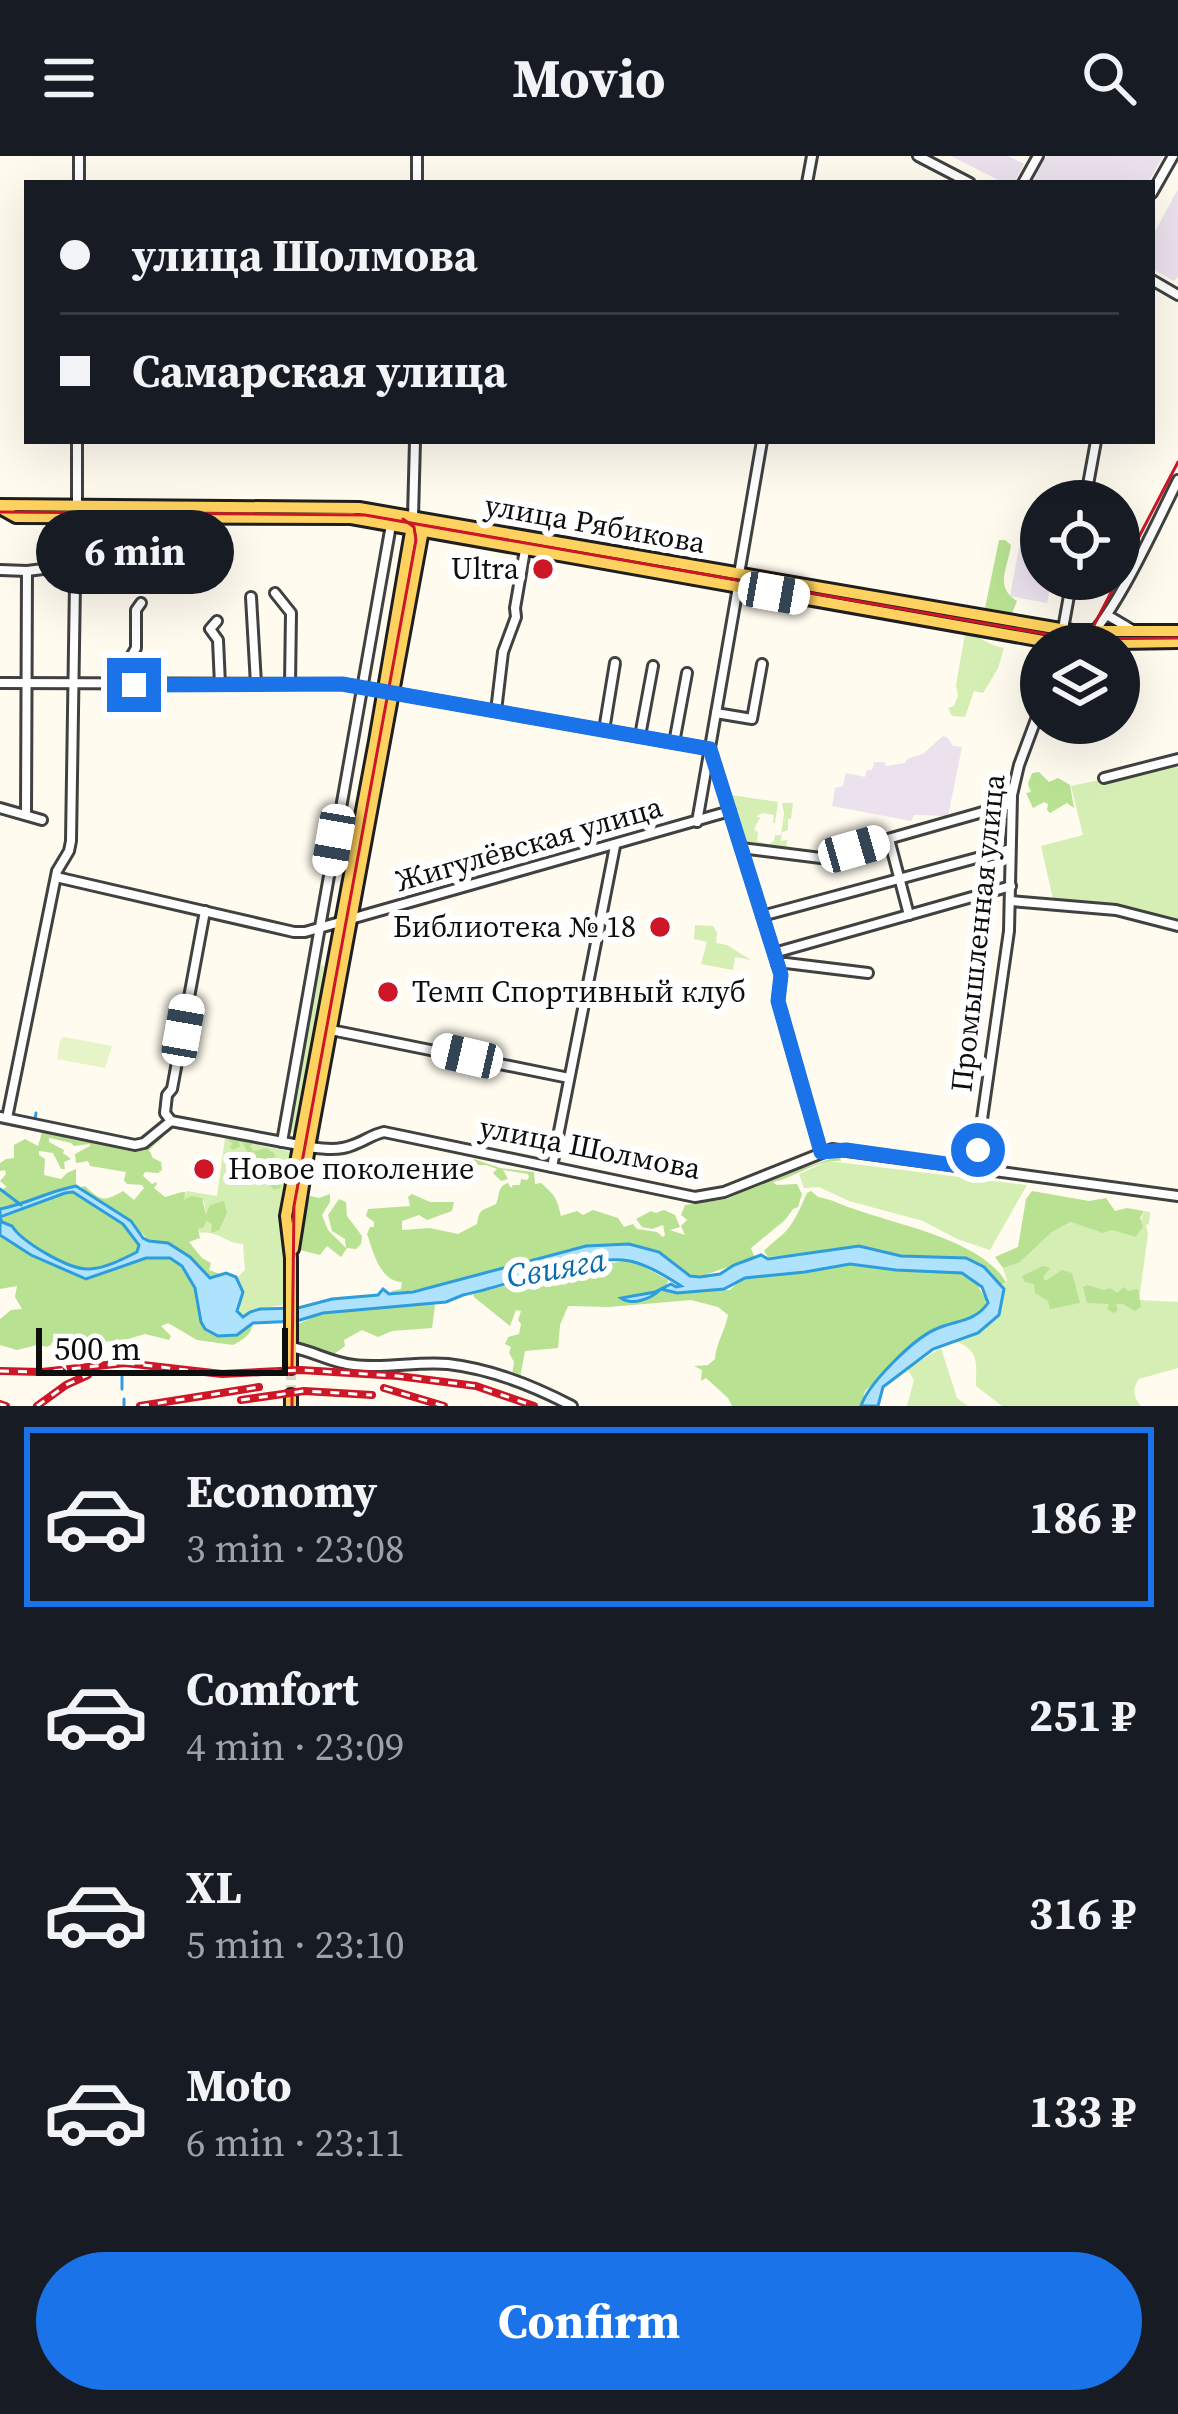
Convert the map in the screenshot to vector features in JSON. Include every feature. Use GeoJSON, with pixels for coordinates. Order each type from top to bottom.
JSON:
{"type":"FeatureCollection","features":[{"type":"Feature","properties":{"kind":"main road","name":"улица Рябикова"},"geometry":{"type":"LineString","coordinates":[[0,506],[351,518],[416,525],[738,580],[1020,636]]}},
{"type":"Feature","properties":{"kind":"main road","name":"улица Рябикова"},"geometry":{"type":"LineString","coordinates":[[0,506],[16,517],[359,508],[526,548],[1030,624]]}},
{"type":"Feature","properties":{"kind":"main road"},"geometry":{"type":"LineString","coordinates":[[291,1368],[291,1258],[304,1146],[416,525]]}},
{"type":"Feature","properties":{"kind":"main road","name":"улица Рябикова"},"geometry":{"type":"LineString","coordinates":[[1140,632],[1178,631]]}},
{"type":"Feature","properties":{"kind":"main road","name":"улица Рябикова"},"geometry":{"type":"LineString","coordinates":[[1140,643],[1178,642]]}},
{"type":"Feature","properties":{"kind":"main road"},"geometry":{"type":"LineString","coordinates":[[304,1146],[331,1030],[346,921]]}},
{"type":"Feature","properties":{"kind":"street"},"geometry":{"type":"LineString","coordinates":[[918,156],[964,180]]}},
{"type":"Feature","properties":{"kind":"street"},"geometry":{"type":"LineString","coordinates":[[1155,187],[1172,156]]}},
{"type":"Feature","properties":{"kind":"street"},"geometry":{"type":"LineString","coordinates":[[77,444],[71,841],[56,877],[3,1117],[135,1145],[144,1144],[171,1121],[165,1112],[167,1095],[172,1089],[205,911]]}},
{"type":"Feature","properties":{"kind":"street"},"geometry":{"type":"LineString","coordinates":[[415,444],[416,525]]}},
{"type":"Feature","properties":{"kind":"street"},"geometry":{"type":"LineString","coordinates":[[697,822],[761,444]]}},
{"type":"Feature","properties":{"kind":"street"},"geometry":{"type":"LineString","coordinates":[[1089,480],[1095,444]]}},
{"type":"Feature","properties":{"kind":"street"},"geometry":{"type":"LineString","coordinates":[[1101,624],[1178,480]]}},
{"type":"Feature","properties":{"kind":"street"},"geometry":{"type":"LineString","coordinates":[[282,1142],[391,525]]}},
{"type":"Feature","properties":{"kind":"street"},"geometry":{"type":"LineString","coordinates":[[496,711],[526,548]]}},
{"type":"Feature","properties":{"kind":"street"},"geometry":{"type":"LineString","coordinates":[[0,570],[76,565]]}},
{"type":"Feature","properties":{"kind":"street"},"geometry":{"type":"LineString","coordinates":[[26,815],[27,571]]}},
{"type":"Feature","properties":{"kind":"street"},"geometry":{"type":"LineString","coordinates":[[274,593],[290,613],[290,684]]}},
{"type":"Feature","properties":{"kind":"street"},"geometry":{"type":"LineString","coordinates":[[251,597],[256,685]]}},
{"type":"Feature","properties":{"kind":"street"},"geometry":{"type":"LineString","coordinates":[[128,684],[128,660],[136,648],[136,610],[141,603]]}},
{"type":"Feature","properties":{"kind":"street"},"geometry":{"type":"LineString","coordinates":[[1107,615],[1122,624]]}},
{"type":"Feature","properties":{"kind":"street"},"geometry":{"type":"LineString","coordinates":[[217,621],[210,629],[218,640],[220,685]]}},
{"type":"Feature","properties":{"kind":"street"},"geometry":{"type":"LineString","coordinates":[[604,730],[615,663]]}},
{"type":"Feature","properties":{"kind":"street"},"geometry":{"type":"LineString","coordinates":[[716,713],[752,719],[762,664]]}},
{"type":"Feature","properties":{"kind":"street"},"geometry":{"type":"LineString","coordinates":[[640,736],[652,666]]}},
{"type":"Feature","properties":{"kind":"street"},"geometry":{"type":"LineString","coordinates":[[674,743],[687,673]]}},
{"type":"Feature","properties":{"kind":"street"},"geometry":{"type":"LineString","coordinates":[[0,683],[342,684],[710,749]]}},
{"type":"Feature","properties":{"kind":"street","name":"Промышленная улица"},"geometry":{"type":"LineString","coordinates":[[975,1168],[1011,902],[1011,804],[1027,744]]}},
{"type":"Feature","properties":{"kind":"street"},"geometry":{"type":"LineString","coordinates":[[710,749],[774,953],[781,980],[778,1001],[821,1152]]}},
{"type":"Feature","properties":{"kind":"street"},"geometry":{"type":"LineString","coordinates":[[1104,778],[1178,759]]}},
{"type":"Feature","properties":{"kind":"street"},"geometry":{"type":"LineString","coordinates":[[705,776],[719,776]]}},
{"type":"Feature","properties":{"kind":"street"},"geometry":{"type":"LineString","coordinates":[[741,848],[817,858],[1011,804]]}},
{"type":"Feature","properties":{"kind":"street"},"geometry":{"type":"LineString","coordinates":[[0,808],[42,820]]}},
{"type":"Feature","properties":{"kind":"street","name":"Жигулёвская улица"},"geometry":{"type":"LineString","coordinates":[[56,877],[294,932],[730,811]]}},
{"type":"Feature","properties":{"kind":"street"},"geometry":{"type":"LineString","coordinates":[[889,839],[909,914]]}},
{"type":"Feature","properties":{"kind":"street"},"geometry":{"type":"LineString","coordinates":[[552,1167],[615,846]]}},
{"type":"Feature","properties":{"kind":"street"},"geometry":{"type":"LineString","coordinates":[[762,916],[1010,849]]}},
{"type":"Feature","properties":{"kind":"street"},"geometry":{"type":"LineString","coordinates":[[774,953],[1011,886]]}},
{"type":"Feature","properties":{"kind":"street"},"geometry":{"type":"LineString","coordinates":[[1011,902],[1116,910],[1178,926]]}},
{"type":"Feature","properties":{"kind":"street"},"geometry":{"type":"LineString","coordinates":[[777,964],[868,973]]}},
{"type":"Feature","properties":{"kind":"street"},"geometry":{"type":"LineString","coordinates":[[331,1030],[569,1078]]}},
{"type":"Feature","properties":{"kind":"street","name":"улица Шолмова"},"geometry":{"type":"LineString","coordinates":[[171,1121],[304,1146],[347,1148],[384,1132],[686,1196],[724,1192],[821,1152],[846,1150],[1178,1196]]}},
{"type":"Feature","properties":{"kind":"street"},"geometry":{"type":"LineString","coordinates":[[291,1343],[356,1366],[470,1368],[525,1384],[572,1406]]}},
{"type":"Feature","properties":{"kind":"shaded area"},"geometry":{"type":"Polygon","coordinates":[[[951,156],[1008,156],[1024,164],[1016,180],[998,180],[951,156]]]}},
{"type":"Feature","properties":{"kind":"shaded area"},"geometry":{"type":"Polygon","coordinates":[[[1046,156],[1163,156],[1150,180],[1034,180],[1046,156]]]}},
{"type":"Feature","properties":{"kind":"shaded area"},"geometry":{"type":"Polygon","coordinates":[[[1178,189],[1178,277],[1174,281],[1155,271],[1155,231],[1178,189]]]}},
{"type":"Feature","properties":{"kind":"shaded area"},"geometry":{"type":"Polygon","coordinates":[[[1019,548],[1020,548],[1020,598],[1010,596],[1019,548]]]}},
{"type":"Feature","properties":{"kind":"shaded area"},"geometry":{"type":"Polygon","coordinates":[[[943,736],[953,746],[962,747],[948,816],[914,815],[911,821],[832,806],[835,788],[843,786],[846,773],[865,777],[874,762],[886,766],[905,763],[943,736]]]}},
{"type":"Feature","properties":{"kind":"green space"},"geometry":{"type":"Polygon","coordinates":[[[999,540],[1011,545],[1004,583],[1017,601],[1012,613],[985,608],[999,540]]]}},
{"type":"Feature","properties":{"kind":"green space"},"geometry":{"type":"Polygon","coordinates":[[[965,634],[1004,648],[983,693],[974,691],[965,717],[952,716],[948,708],[958,696],[965,634]]]}},
{"type":"Feature","properties":{"kind":"green space"},"geometry":{"type":"Polygon","coordinates":[[[1172,765],[1178,768],[1178,921],[1122,905],[1053,899],[1041,846],[1083,835],[1071,786],[1172,765]]]}},
{"type":"Feature","properties":{"kind":"green space"},"geometry":{"type":"Polygon","coordinates":[[[1039,772],[1049,782],[1058,778],[1070,785],[1074,808],[1067,803],[1050,813],[1044,802],[1033,808],[1026,793],[1031,792],[1032,773],[1039,772]]]}},
{"type":"Feature","properties":{"kind":"green space"},"geometry":{"type":"Polygon","coordinates":[[[731,795],[778,802],[775,823],[774,815],[762,813],[754,829],[757,841],[769,844],[781,835],[782,803],[793,803],[788,830],[782,832],[786,849],[744,847],[731,795]]]}},
{"type":"Feature","properties":{"kind":"green space"},"geometry":{"type":"Polygon","coordinates":[[[695,925],[713,926],[716,943],[751,960],[735,957],[733,970],[701,964],[707,942],[694,939],[695,925]]]}},
{"type":"Feature","properties":{"kind":"green space"},"geometry":{"type":"Polygon","coordinates":[[[316,965],[324,966],[322,978],[329,980],[299,1133],[287,1132],[316,965]]]}},
{"type":"Feature","properties":{"kind":"green space"},"geometry":{"type":"Polygon","coordinates":[[[64,1037],[112,1046],[105,1068],[57,1059],[64,1037]]]}},
{"type":"Feature","properties":{"kind":"green space"},"geometry":{"type":"Polygon","coordinates":[[[43,1129],[134,1150],[144,1149],[165,1132],[149,1150],[162,1170],[143,1176],[156,1182],[154,1188],[165,1197],[185,1192],[184,1200],[202,1198],[206,1215],[210,1205],[224,1201],[227,1213],[219,1230],[211,1233],[212,1224],[207,1221],[198,1229],[200,1238],[189,1242],[211,1263],[209,1270],[220,1274],[210,1277],[176,1249],[149,1241],[131,1221],[84,1193],[81,1187],[85,1186],[103,1198],[123,1191],[134,1200],[144,1188],[127,1184],[126,1172],[90,1166],[88,1161],[76,1163],[75,1154],[90,1144],[74,1146],[49,1138],[71,1159],[61,1169],[53,1153],[39,1151],[45,1159],[44,1175],[61,1179],[76,1169],[76,1186],[0,1209],[0,1191],[7,1187],[0,1181],[6,1174],[0,1171],[0,1163],[14,1158],[14,1145],[25,1139],[38,1146],[43,1129]]]}},
{"type":"Feature","properties":{"kind":"green space"},"geometry":{"type":"Polygon","coordinates":[[[225,1138],[292,1152],[280,1220],[286,1260],[283,1305],[252,1310],[243,1317],[237,1278],[245,1270],[243,1244],[200,1233],[198,1229],[207,1222],[204,1201],[182,1198],[187,1191],[217,1196],[225,1138]]]}},
{"type":"Feature","properties":{"kind":"green space"},"geometry":{"type":"Polygon","coordinates":[[[226,1138],[263,1145],[250,1147],[274,1153],[277,1164],[284,1164],[279,1196],[280,1188],[274,1190],[269,1184],[276,1184],[278,1174],[257,1175],[252,1167],[246,1170],[249,1155],[243,1143],[232,1150],[226,1138]]]}},
{"type":"Feature","properties":{"kind":"green space"},"geometry":{"type":"Polygon","coordinates":[[[840,1157],[841,1161],[773,1182],[797,1184],[802,1194],[798,1207],[751,1248],[754,1256],[760,1256],[702,1276],[690,1275],[660,1252],[629,1245],[585,1245],[392,1295],[402,1282],[383,1272],[367,1234],[374,1227],[366,1216],[368,1209],[410,1206],[412,1194],[430,1202],[454,1202],[452,1211],[427,1220],[419,1215],[402,1221],[402,1230],[430,1228],[458,1234],[477,1224],[480,1212],[496,1204],[504,1184],[511,1188],[529,1177],[503,1170],[508,1179],[501,1181],[493,1173],[497,1169],[472,1165],[474,1159],[534,1172],[535,1184],[541,1183],[553,1195],[561,1216],[593,1210],[618,1218],[624,1227],[633,1224],[663,1237],[663,1225],[642,1227],[636,1219],[664,1210],[675,1215],[680,1227],[670,1230],[685,1235],[681,1226],[687,1220],[681,1215],[685,1205],[727,1199],[792,1169],[840,1157]]]}},
{"type":"Feature","properties":{"kind":"green space"},"geometry":{"type":"Polygon","coordinates":[[[828,1161],[1027,1185],[990,1250],[923,1221],[849,1201],[819,1187],[804,1188],[799,1174],[828,1161]]]}},
{"type":"Feature","properties":{"kind":"green space"},"geometry":{"type":"Polygon","coordinates":[[[811,1191],[959,1245],[994,1267],[1006,1282],[1000,1286],[982,1267],[960,1260],[812,1253],[768,1257],[764,1251],[787,1230],[811,1191]]]}},
{"type":"Feature","properties":{"kind":"green space"},"geometry":{"type":"Polygon","coordinates":[[[1032,1191],[1089,1201],[1106,1198],[1115,1211],[1144,1211],[1143,1227],[1135,1237],[1071,1222],[1052,1232],[1019,1263],[1003,1268],[995,1257],[1018,1247],[1026,1199],[1032,1191]]]}},
{"type":"Feature","properties":{"kind":"green space"},"geometry":{"type":"Polygon","coordinates":[[[73,1192],[123,1224],[140,1246],[137,1252],[101,1267],[80,1268],[36,1247],[0,1217],[73,1192]]]}},
{"type":"Feature","properties":{"kind":"green space"},"geometry":{"type":"Polygon","coordinates":[[[330,1194],[322,1215],[328,1230],[346,1248],[345,1239],[332,1231],[328,1215],[339,1199],[346,1202],[347,1216],[362,1236],[356,1249],[347,1248],[341,1257],[327,1246],[320,1255],[300,1250],[304,1200],[330,1194]]]}},
{"type":"Feature","properties":{"kind":"green space"},"geometry":{"type":"Polygon","coordinates":[[[1144,1211],[1150,1212],[1139,1300],[1178,1302],[1178,1368],[1139,1379],[1134,1393],[1141,1406],[1002,1406],[976,1386],[973,1353],[955,1341],[966,1339],[999,1315],[1007,1281],[1003,1268],[1019,1263],[1052,1232],[1072,1222],[1135,1237],[1144,1211]]]}},
{"type":"Feature","properties":{"kind":"green space"},"geometry":{"type":"Polygon","coordinates":[[[0,1235],[31,1255],[86,1279],[146,1259],[173,1260],[185,1269],[200,1313],[218,1336],[253,1323],[252,1327],[233,1345],[197,1340],[168,1323],[161,1326],[171,1336],[169,1340],[145,1334],[53,1348],[37,1345],[17,1350],[0,1345],[0,1319],[11,1310],[22,1309],[15,1297],[17,1286],[0,1289],[0,1235]]]}},
{"type":"Feature","properties":{"kind":"green space"},"geometry":{"type":"Polygon","coordinates":[[[631,1260],[668,1280],[666,1289],[677,1293],[730,1290],[743,1277],[853,1262],[895,1271],[962,1273],[976,1283],[986,1308],[929,1334],[865,1391],[861,1406],[732,1406],[706,1378],[701,1381],[702,1370],[694,1366],[715,1359],[728,1315],[718,1307],[691,1300],[568,1306],[558,1348],[525,1351],[520,1378],[512,1375],[511,1347],[505,1344],[508,1337],[519,1334],[521,1311],[516,1310],[510,1326],[473,1294],[562,1271],[631,1260]]]}},
{"type":"Feature","properties":{"kind":"green space"},"geometry":{"type":"Polygon","coordinates":[[[1043,1266],[1050,1268],[1045,1281],[1062,1270],[1072,1273],[1080,1303],[1050,1309],[1048,1301],[1035,1293],[1034,1284],[1022,1276],[1043,1266]]]}},
{"type":"Feature","properties":{"kind":"green space"},"geometry":{"type":"Polygon","coordinates":[[[1083,1287],[1117,1293],[1124,1287],[1138,1289],[1141,1307],[1135,1311],[1116,1304],[1114,1313],[1107,1309],[1109,1304],[1087,1303],[1083,1287]]]}},
{"type":"Feature","properties":{"kind":"green space"},"geometry":{"type":"Polygon","coordinates":[[[435,1305],[432,1328],[392,1331],[378,1337],[362,1330],[344,1340],[345,1346],[330,1357],[299,1341],[298,1324],[322,1313],[435,1305]]]}},
{"type":"Feature","properties":{"kind":"green space"},"geometry":{"type":"Polygon","coordinates":[[[941,1348],[957,1398],[968,1406],[907,1406],[914,1380],[907,1369],[941,1348]]]}},
{"type":"Feature","properties":{"kind":"water","name":"Свияга"},"geometry":{"type":"Polygon","coordinates":[[[76,1186],[131,1221],[143,1238],[168,1243],[190,1257],[210,1278],[226,1273],[236,1277],[243,1292],[237,1311],[243,1317],[260,1309],[378,1295],[383,1289],[389,1294],[413,1292],[586,1246],[629,1244],[659,1252],[690,1276],[700,1277],[720,1274],[761,1255],[768,1259],[859,1246],[901,1256],[966,1258],[984,1267],[1004,1289],[999,1315],[978,1333],[933,1349],[883,1387],[878,1406],[861,1406],[882,1375],[926,1334],[983,1309],[988,1303],[982,1287],[962,1273],[850,1264],[745,1278],[724,1289],[677,1293],[661,1289],[681,1286],[663,1275],[630,1261],[612,1260],[570,1266],[446,1302],[253,1323],[237,1335],[218,1336],[205,1329],[195,1288],[182,1266],[170,1258],[146,1258],[86,1279],[31,1255],[0,1235],[0,1218],[35,1247],[80,1268],[101,1267],[137,1252],[139,1245],[123,1224],[73,1192],[0,1217],[0,1209],[76,1186]]]}},
{"type":"Feature","properties":{"kind":"water"},"geometry":{"type":"Polygon","coordinates":[[[661,1289],[647,1298],[636,1301],[621,1298],[661,1289]]]}},
{"type":"Feature","properties":{"kind":"waterway"},"geometry":{"type":"LineString","coordinates":[[35,1119],[36,1113]]}},
{"type":"Feature","properties":{"kind":"waterway"},"geometry":{"type":"LineString","coordinates":[[0,1189],[21,1205]]}},
{"type":"Feature","properties":{"kind":"waterway"},"geometry":{"type":"LineString","coordinates":[[122,1376],[122,1389]]}},
{"type":"Feature","properties":{"kind":"waterway"},"geometry":{"type":"LineString","coordinates":[[124,1399],[124,1405]]}},
{"type":"Feature","properties":{"kind":"tunnel"},"geometry":{"type":"LineString","coordinates":[[291,1368],[291,1395]]}},
{"type":"Feature","properties":{"kind":"tram line"},"geometry":{"type":"LineString","coordinates":[[1140,535],[1178,462]]}},
{"type":"Feature","properties":{"kind":"tram line"},"geometry":{"type":"LineString","coordinates":[[0,512],[365,515],[1074,639],[1178,638]]}},
{"type":"Feature","properties":{"kind":"tram line"},"geometry":{"type":"LineString","coordinates":[[292,1368],[294,1206],[416,540],[414,527],[403,519]]}},
{"type":"Feature","properties":{"kind":"tram line"},"geometry":{"type":"LineString","coordinates":[[1095,624],[1107,600]]}},
{"type":"Feature","properties":{"kind":"tram line"},"geometry":{"type":"LineString","coordinates":[[292,1395],[292,1406]]}},
{"type":"Feature","properties":{"kind":"railway"},"geometry":{"type":"LineString","coordinates":[[0,1371],[42,1372],[125,1363],[222,1374],[301,1370],[398,1376],[476,1386],[534,1406]]}},
{"type":"Feature","properties":{"kind":"railway"},"geometry":{"type":"LineString","coordinates":[[37,1406],[88,1375]]}},
{"type":"Feature","properties":{"kind":"railway"},"geometry":{"type":"LineString","coordinates":[[140,1406],[259,1387]]}},
{"type":"Feature","properties":{"kind":"railway"},"geometry":{"type":"LineString","coordinates":[[384,1388],[444,1406]]}},
{"type":"Feature","properties":{"kind":"railway"},"geometry":{"type":"LineString","coordinates":[[241,1400],[304,1391],[372,1395]]}},
{"type":"Feature","properties":{"kind":"railway"},"geometry":{"type":"LineString","coordinates":[[0,1404],[6,1406]]}},
{"type":"Feature","properties":{"kind":"place","name":"Ultra"},"geometry":{"type":"Point","coordinates":[543,569]}},
{"type":"Feature","properties":{"kind":"place","name":"Библиотека № 18"},"geometry":{"type":"Point","coordinates":[660,927]}},
{"type":"Feature","properties":{"kind":"place","name":"Темп Спортивный клуб"},"geometry":{"type":"Point","coordinates":[388,992]}},
{"type":"Feature","properties":{"kind":"place","name":"Новое поколение"},"geometry":{"type":"Point","coordinates":[204,1169]}},
{"type":"Feature","properties":{"kind":"route"},"geometry":{"type":"LineString","coordinates":[[134,685],[342,684],[710,749],[781,975],[778,1001],[821,1152],[846,1150],[975,1168],[978,1150]]}}]}
